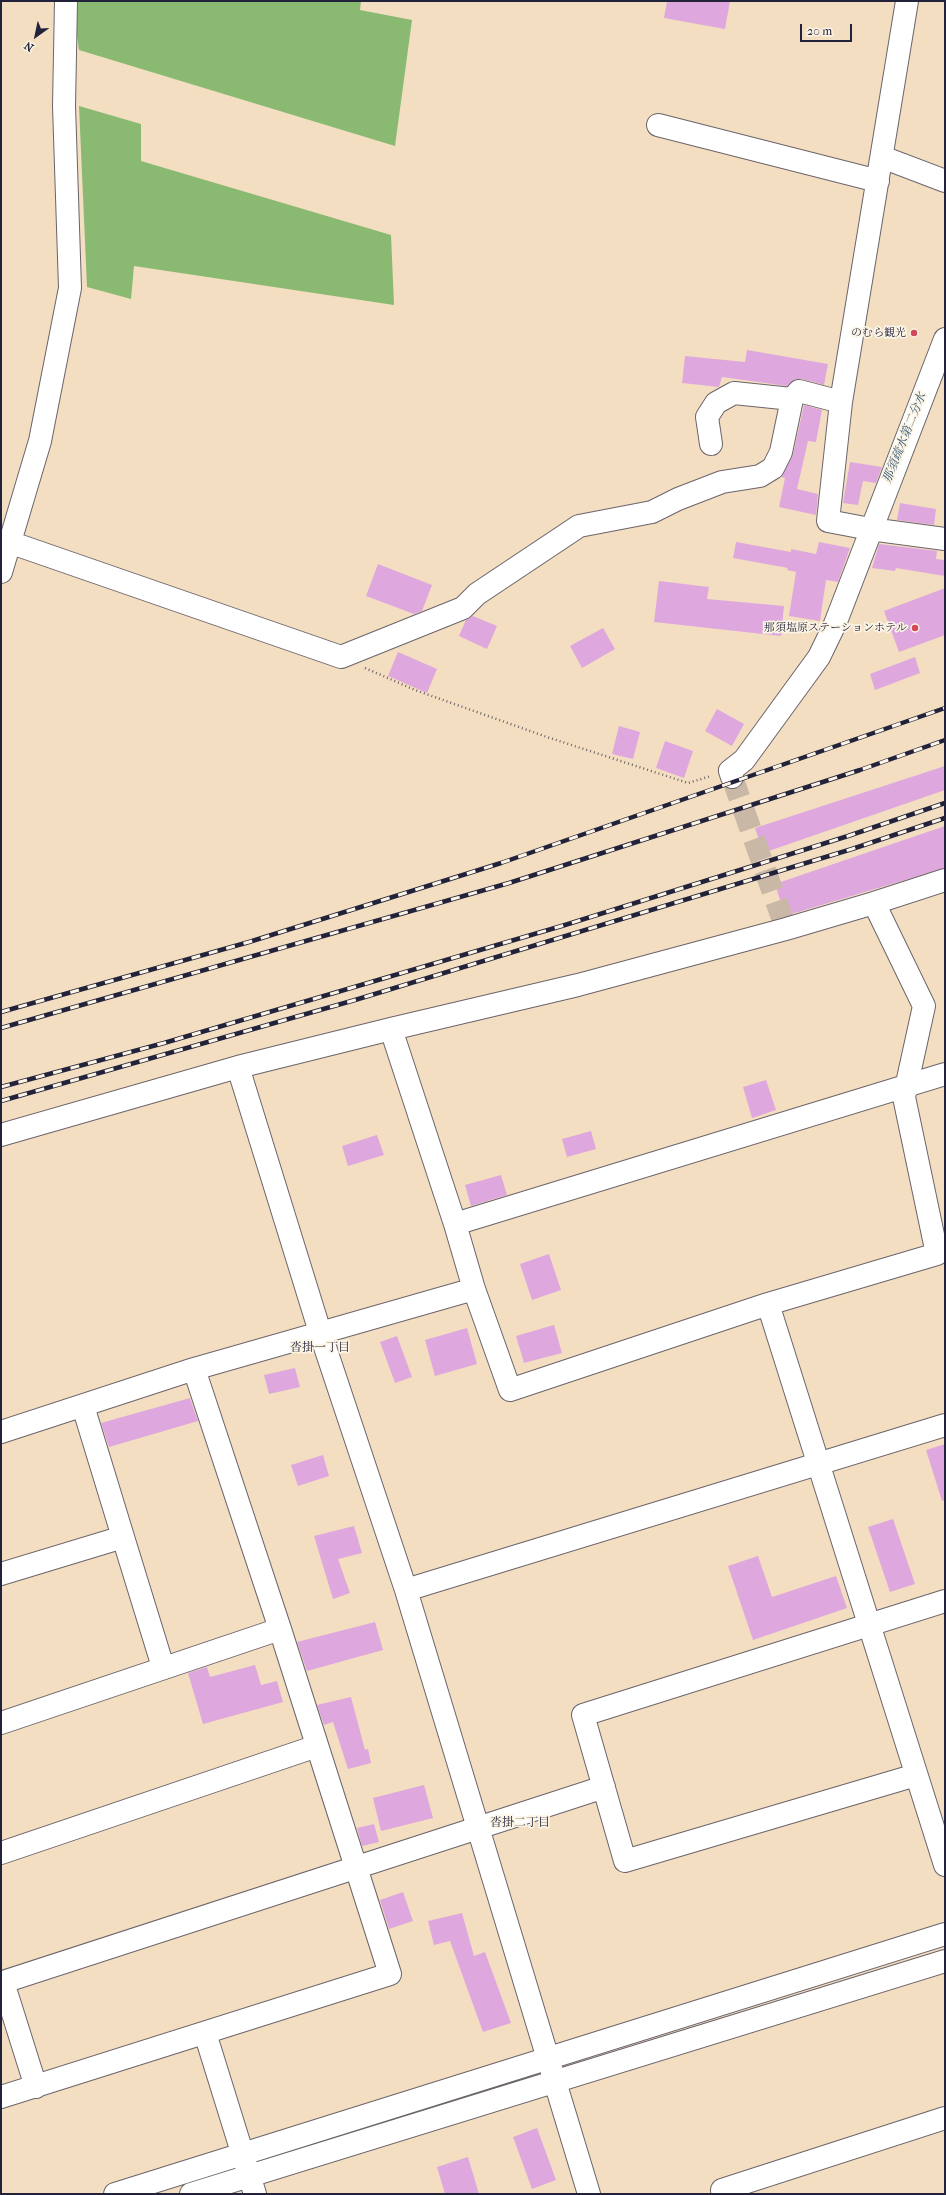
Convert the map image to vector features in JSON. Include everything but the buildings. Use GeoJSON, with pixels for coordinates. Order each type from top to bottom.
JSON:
{"type":"FeatureCollection","features":[{"type":"Feature","properties":{"kind":"street"},"geometry":{"type":"LineString","coordinates":[[1,572],[40,441],[70,288],[64,106],[66,1]]}},
{"type":"Feature","properties":{"kind":"street"},"geometry":{"type":"LineString","coordinates":[[907,1],[841,402],[828,521],[870,529],[945,539]]}},
{"type":"Feature","properties":{"kind":"street"},"geometry":{"type":"LineString","coordinates":[[658,126],[878,182]]}},
{"type":"Feature","properties":{"kind":"street"},"geometry":{"type":"LineString","coordinates":[[882,157],[945,182]]}},
{"type":"Feature","properties":{"kind":"street"},"geometry":{"type":"LineString","coordinates":[[731,774],[744,760],[820,657],[945,339]]}},
{"type":"Feature","properties":{"kind":"street"},"geometry":{"type":"LineString","coordinates":[[10,542],[341,657],[463,608],[477,594],[579,526],[652,512],[678,499],[722,482],[760,476],[773,468],[781,452],[792,399],[799,391],[841,402]]}},
{"type":"Feature","properties":{"kind":"street"},"geometry":{"type":"LineString","coordinates":[[711,444],[707,417],[716,403],[734,393],[792,399]]}},
{"type":"Feature","properties":{"kind":"street"},"geometry":{"type":"LineString","coordinates":[[1,1135],[238,1067],[578,985],[786,929],[945,880]]}},
{"type":"Feature","properties":{"kind":"street"},"geometry":{"type":"LineString","coordinates":[[391,1029],[456,1224],[474,1289],[510,1390],[768,1304],[937,1254],[904,1097],[924,1006],[874,903]]}},
{"type":"Feature","properties":{"kind":"street"},"geometry":{"type":"LineString","coordinates":[[238,1067],[320,1332],[406,1590],[588,2194]]}},
{"type":"Feature","properties":{"kind":"street"},"geometry":{"type":"LineString","coordinates":[[456,1224],[945,1074]]}},
{"type":"Feature","properties":{"kind":"street"},"geometry":{"type":"LineString","coordinates":[[1,1432],[194,1369],[474,1289]]}},
{"type":"Feature","properties":{"kind":"street"},"geometry":{"type":"LineString","coordinates":[[768,1304],[945,1865]]}},
{"type":"Feature","properties":{"kind":"street"},"geometry":{"type":"LineString","coordinates":[[1,2097],[390,1974],[280,1629],[194,1369]]}},
{"type":"Feature","properties":{"kind":"street"},"geometry":{"type":"LineString","coordinates":[[83,1406],[163,1667]]}},
{"type":"Feature","properties":{"kind":"street"},"geometry":{"type":"LineString","coordinates":[[406,1590],[945,1425]]}},
{"type":"Feature","properties":{"kind":"street"},"geometry":{"type":"LineString","coordinates":[[1,1574],[123,1537]]}},
{"type":"Feature","properties":{"kind":"street"},"geometry":{"type":"LineString","coordinates":[[916,1775],[625,1861],[583,1715],[945,1601]]}},
{"type":"Feature","properties":{"kind":"street"},"geometry":{"type":"LineString","coordinates":[[1,1723],[163,1667],[280,1629]]}},
{"type":"Feature","properties":{"kind":"street"},"geometry":{"type":"LineString","coordinates":[[1,1853],[317,1746]]}},
{"type":"Feature","properties":{"kind":"street"},"geometry":{"type":"LineString","coordinates":[[36,2087],[2,1978],[477,1829],[604,1787]]}},
{"type":"Feature","properties":{"kind":"street"},"geometry":{"type":"LineString","coordinates":[[115,2194],[945,1934]]}},
{"type":"Feature","properties":{"kind":"street"},"geometry":{"type":"LineString","coordinates":[[191,2194],[252,2185],[554,2083],[945,1960]]}},
{"type":"Feature","properties":{"kind":"street"},"geometry":{"type":"LineString","coordinates":[[205,2033],[252,2185]]}},
{"type":"Feature","properties":{"kind":"street"},"geometry":{"type":"LineString","coordinates":[[723,2194],[722,2190],[945,2118]]}},
{"type":"Feature","properties":{"kind":"path"},"geometry":{"type":"LineString","coordinates":[[341,657],[415,690],[547,737],[688,783],[731,774]]}},
{"type":"Feature","properties":{"kind":"green space"},"geometry":{"type":"Polygon","coordinates":[[[72,1],[361,1],[360,10],[412,20],[395,146],[79,50],[72,1]]]}},
{"type":"Feature","properties":{"kind":"green space"},"geometry":{"type":"Polygon","coordinates":[[[79,106],[141,124],[141,161],[391,235],[394,305],[134,266],[131,299],[87,287],[79,106]]]}},
{"type":"Feature","properties":{"kind":"tunnel"},"geometry":{"type":"LineString","coordinates":[[732,777],[786,929]]}},
{"type":"Feature","properties":{"kind":"railway"},"geometry":{"type":"LineString","coordinates":[[1,1012],[249,942],[501,863],[945,708]]}},
{"type":"Feature","properties":{"kind":"railway"},"geometry":{"type":"LineString","coordinates":[[1,1028],[509,883],[860,770],[945,740]]}},
{"type":"Feature","properties":{"kind":"railway"},"geometry":{"type":"LineString","coordinates":[[1,1087],[164,1043],[565,925],[848,836],[945,803]]}},
{"type":"Feature","properties":{"kind":"railway"},"geometry":{"type":"LineString","coordinates":[[1,1101],[355,1000],[852,849],[945,818]]}},
{"type":"Feature","properties":{"kind":"place","name":"のむら観光"},"geometry":{"type":"Point","coordinates":[914,333]}},
{"type":"Feature","properties":{"kind":"place","name":"那須塩原ステーションホテル"},"geometry":{"type":"Point","coordinates":[915,628]}},
{"type":"Feature","properties":{"kind":"district","name":"沓掛一丁目"},"geometry":{"type":"Point","coordinates":[320,1348]}},
{"type":"Feature","properties":{"kind":"district","name":"沓掛二丁目"},"geometry":{"type":"Point","coordinates":[520,1823]}},
{"type":"Feature","properties":{"kind":"water label","name":"那須疏水第二分水"},"geometry":{"type":"Point","coordinates":[905,438]}}]}
